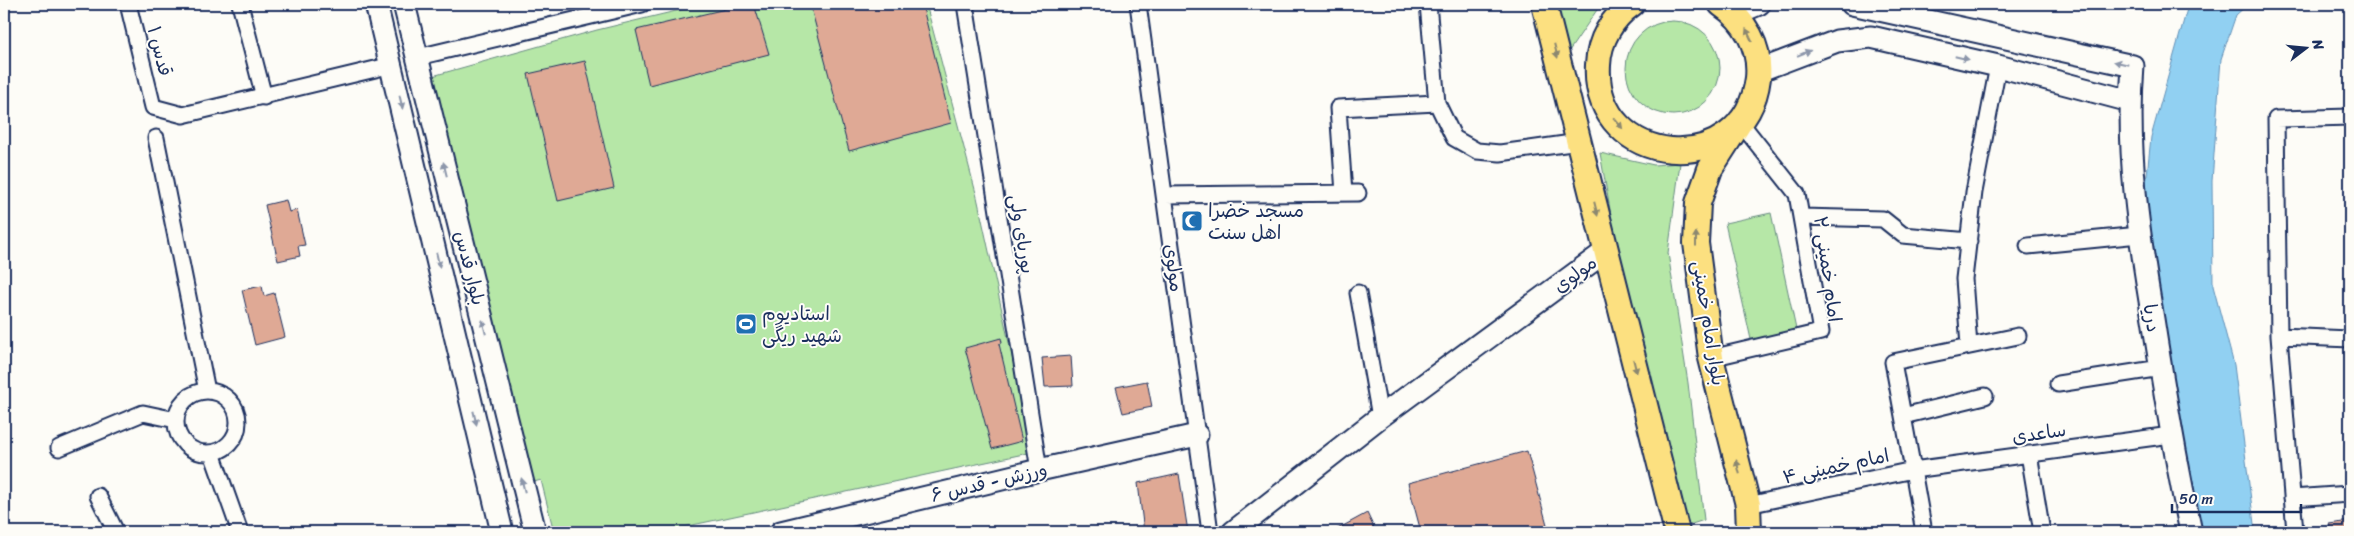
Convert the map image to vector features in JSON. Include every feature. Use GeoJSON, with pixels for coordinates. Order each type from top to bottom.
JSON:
{"type":"FeatureCollection","features":[{"type":"Feature","properties":{"kind":"main road"},"geometry":{"type":"LineString","coordinates":[[1544,4],[1678,532]]}},
{"type":"Feature","properties":{"kind":"main road"},"geometry":{"type":"LineString","coordinates":[[1632,4],[1616,18],[1605,36],[1598,62],[1597,76],[1601,96],[1609,113],[1622,128],[1645,144],[1673,151],[1692,150],[1710,145],[1727,135],[1740,122]]}},
{"type":"Feature","properties":{"kind":"main road","name":"بلوار امام خمینی"},"geometry":{"type":"LineString","coordinates":[[1728,7],[1748,30],[1756,50],[1758,71],[1756,89],[1750,106],[1710,169],[1698,203],[1696,243],[1712,358],[1748,505],[1749,532]]}},
{"type":"Feature","properties":{"kind":"main road"},"geometry":{"type":"LineString","coordinates":[[1566,90],[1601,96]]}},
{"type":"Feature","properties":{"kind":"main road"},"geometry":{"type":"LineString","coordinates":[[1579,142],[1601,96]]}},
{"type":"Feature","properties":{"kind":"street","name":"قدس ۱"},"geometry":{"type":"LineString","coordinates":[[128,4],[153,108],[184,115],[264,97]]}},
{"type":"Feature","properties":{"kind":"street"},"geometry":{"type":"LineString","coordinates":[[240,4],[264,97],[418,57],[642,4]]}},
{"type":"Feature","properties":{"kind":"street","name":"بلوار قدس"},"geometry":{"type":"LineString","coordinates":[[376,4],[502,532]]}},
{"type":"Feature","properties":{"kind":"street","name":"بلوار قدس"},"geometry":{"type":"LineString","coordinates":[[404,4],[535,532]]}},
{"type":"Feature","properties":{"kind":"street","name":"پوریای ولی"},"geometry":{"type":"LineString","coordinates":[[965,4],[1039,470]]}},
{"type":"Feature","properties":{"kind":"street","name":"مولوی"},"geometry":{"type":"LineString","coordinates":[[1138,4],[1210,532]]}},
{"type":"Feature","properties":{"kind":"street"},"geometry":{"type":"LineString","coordinates":[[1428,4],[1437,103],[1454,138],[1477,150],[1500,153],[1579,142]]}},
{"type":"Feature","properties":{"kind":"street"},"geometry":{"type":"LineString","coordinates":[[1728,7],[1758,4]]}},
{"type":"Feature","properties":{"kind":"street"},"geometry":{"type":"LineString","coordinates":[[1852,4],[1873,7]]}},
{"type":"Feature","properties":{"kind":"street"},"geometry":{"type":"LineString","coordinates":[[1871,37],[1862,25],[1861,18],[1864,12],[1873,7]]}},
{"type":"Feature","properties":{"kind":"street","name":"دریا"},"geometry":{"type":"LineString","coordinates":[[1873,7],[2133,66],[2130,101],[2139,235],[2171,435],[2190,532]]}},
{"type":"Feature","properties":{"kind":"street"},"geometry":{"type":"LineString","coordinates":[[1758,71],[1837,41],[1871,37],[1998,66],[2130,101]]}},
{"type":"Feature","properties":{"kind":"street"},"geometry":{"type":"LineString","coordinates":[[1998,66],[1974,192],[1964,279],[1969,346],[2018,336]]}},
{"type":"Feature","properties":{"kind":"street"},"geometry":{"type":"LineString","coordinates":[[1164,195],[1351,193],[1338,108],[1437,103]]}},
{"type":"Feature","properties":{"kind":"street"},"geometry":{"type":"LineString","coordinates":[[2295,532],[2279,336],[2276,120],[2350,117]]}},
{"type":"Feature","properties":{"kind":"street","name":"امام خمینی ۲"},"geometry":{"type":"LineString","coordinates":[[1712,358],[1821,332],[1797,194],[1740,122]]}},
{"type":"Feature","properties":{"kind":"street"},"geometry":{"type":"LineString","coordinates":[[156,138],[207,391]]}},
{"type":"Feature","properties":{"kind":"street"},"geometry":{"type":"LineString","coordinates":[[1801,217],[1883,219],[1903,235],[1969,241]]}},
{"type":"Feature","properties":{"kind":"street"},"geometry":{"type":"LineString","coordinates":[[2028,246],[2139,235]]}},
{"type":"Feature","properties":{"kind":"street","name":"مولوی"},"geometry":{"type":"LineString","coordinates":[[1233,532],[1380,417],[1606,251]]}},
{"type":"Feature","properties":{"kind":"street"},"geometry":{"type":"LineString","coordinates":[[1358,293],[1380,417]]}},
{"type":"Feature","properties":{"kind":"street"},"geometry":{"type":"LineString","coordinates":[[2279,336],[2350,339]]}},
{"type":"Feature","properties":{"kind":"street","name":"امام خمینی ۴"},"geometry":{"type":"LineString","coordinates":[[1748,505],[1912,470],[1893,362],[1969,346]]}},
{"type":"Feature","properties":{"kind":"street"},"geometry":{"type":"LineString","coordinates":[[2058,384],[2160,368]]}},
{"type":"Feature","properties":{"kind":"street"},"geometry":{"type":"LineString","coordinates":[[207,391],[216,392],[231,403],[238,420],[234,437],[221,450],[212,453],[194,450],[186,445],[180,438],[176,420],[178,412],[186,399],[199,392],[207,391]]}},
{"type":"Feature","properties":{"kind":"street"},"geometry":{"type":"LineString","coordinates":[[1902,416],[1985,396]]}},
{"type":"Feature","properties":{"kind":"street"},"geometry":{"type":"LineString","coordinates":[[59,448],[143,413],[176,420]]}},
{"type":"Feature","properties":{"kind":"street","name":"ورزش - قدس ۶"},"geometry":{"type":"LineString","coordinates":[[781,532],[1039,470],[1197,435]]}},
{"type":"Feature","properties":{"kind":"street","name":"ساعدی"},"geometry":{"type":"LineString","coordinates":[[1912,470],[2171,435]]}},
{"type":"Feature","properties":{"kind":"street"},"geometry":{"type":"LineString","coordinates":[[212,453],[240,532]]}},
{"type":"Feature","properties":{"kind":"street"},"geometry":{"type":"LineString","coordinates":[[2029,454],[2042,532]]}},
{"type":"Feature","properties":{"kind":"street"},"geometry":{"type":"LineString","coordinates":[[1912,470],[1924,532]]}},
{"type":"Feature","properties":{"kind":"street"},"geometry":{"type":"LineString","coordinates":[[2292,498],[2350,494]]}},
{"type":"Feature","properties":{"kind":"street"},"geometry":{"type":"LineString","coordinates":[[98,496],[116,532]]}},
{"type":"Feature","properties":{"kind":"green space","name":"استادیوم شهید ریگی"},"geometry":{"type":"Polygon","coordinates":[[[705,4],[926,4],[977,197],[1033,452],[660,532],[554,532],[541,480],[527,484],[429,77],[597,30],[705,4]]]}},
{"type":"Feature","properties":{"kind":"green space"},"geometry":{"type":"Polygon","coordinates":[[[1554,4],[1601,4],[1567,54],[1554,4]]]}},
{"type":"Feature","properties":{"kind":"green space"},"geometry":{"type":"Polygon","coordinates":[[[1673,21],[1691,25],[1706,35],[1716,50],[1720,68],[1716,86],[1706,101],[1691,111],[1673,115],[1655,111],[1640,101],[1630,86],[1626,68],[1630,50],[1640,35],[1655,25],[1673,21]]]}},
{"type":"Feature","properties":{"kind":"green space"},"geometry":{"type":"Polygon","coordinates":[[[1600,153],[1654,165],[1680,163],[1668,253],[1688,383],[1704,520],[1680,528],[1620,266],[1600,153]]]}},
{"type":"Feature","properties":{"kind":"green space"},"geometry":{"type":"Polygon","coordinates":[[[1771,213],[1797,334],[1752,344],[1725,223],[1771,213]]]}},
{"type":"Feature","properties":{"kind":"water"},"geometry":{"type":"Polygon","coordinates":[[[2192,4],[2248,4],[2236,15],[2221,59],[2212,181],[2213,286],[2234,365],[2255,532],[2196,532],[2144,204],[2151,137],[2187,9],[2192,4]]]}},
{"type":"Feature","properties":{"kind":"building"},"geometry":{"type":"Polygon","coordinates":[[[747,4],[754,4],[769,54],[649,85],[636,30],[747,4]]]}},
{"type":"Feature","properties":{"kind":"building"},"geometry":{"type":"Polygon","coordinates":[[[830,4],[922,4],[951,123],[849,151],[811,8],[830,4]]]}},
{"type":"Feature","properties":{"kind":"building"},"geometry":{"type":"Polygon","coordinates":[[[585,61],[614,188],[558,201],[528,74],[585,61]]]}},
{"type":"Feature","properties":{"kind":"building"},"geometry":{"type":"Polygon","coordinates":[[[286,200],[289,212],[297,210],[305,245],[298,246],[300,256],[278,261],[265,205],[286,200]]]}},
{"type":"Feature","properties":{"kind":"building"},"geometry":{"type":"Polygon","coordinates":[[[262,286],[264,296],[274,293],[285,337],[255,345],[242,290],[262,286]]]}},
{"type":"Feature","properties":{"kind":"building"},"geometry":{"type":"Polygon","coordinates":[[[1001,338],[1002,343],[999,344],[1022,441],[992,449],[965,348],[1001,338]]]}},
{"type":"Feature","properties":{"kind":"building"},"geometry":{"type":"Polygon","coordinates":[[[1071,356],[1073,386],[1045,387],[1042,358],[1071,356]]]}},
{"type":"Feature","properties":{"kind":"building"},"geometry":{"type":"Polygon","coordinates":[[[1147,381],[1152,407],[1123,413],[1116,387],[1147,381]]]}},
{"type":"Feature","properties":{"kind":"building"},"geometry":{"type":"Polygon","coordinates":[[[1527,451],[1549,532],[1421,532],[1408,483],[1527,451]]]}},
{"type":"Feature","properties":{"kind":"building"},"geometry":{"type":"Polygon","coordinates":[[[1179,474],[1188,532],[1144,532],[1138,483],[1179,474]]]}},
{"type":"Feature","properties":{"kind":"building"},"geometry":{"type":"Polygon","coordinates":[[[1367,513],[1376,532],[1332,532],[1367,513]]]}},
{"type":"Feature","properties":{"kind":"building"},"geometry":{"type":"Polygon","coordinates":[[[2350,521],[2350,532],[2330,532],[2329,524],[2350,521]]]}},
{"type":"Feature","properties":{"kind":"place","name":"مسجد خضرا اهل سنت"},"geometry":{"type":"Point","coordinates":[1192,221]}},
{"type":"Feature","properties":{"kind":"place","name":"استادیوم شهید ریگی"},"geometry":{"type":"Point","coordinates":[746,324]}}]}
